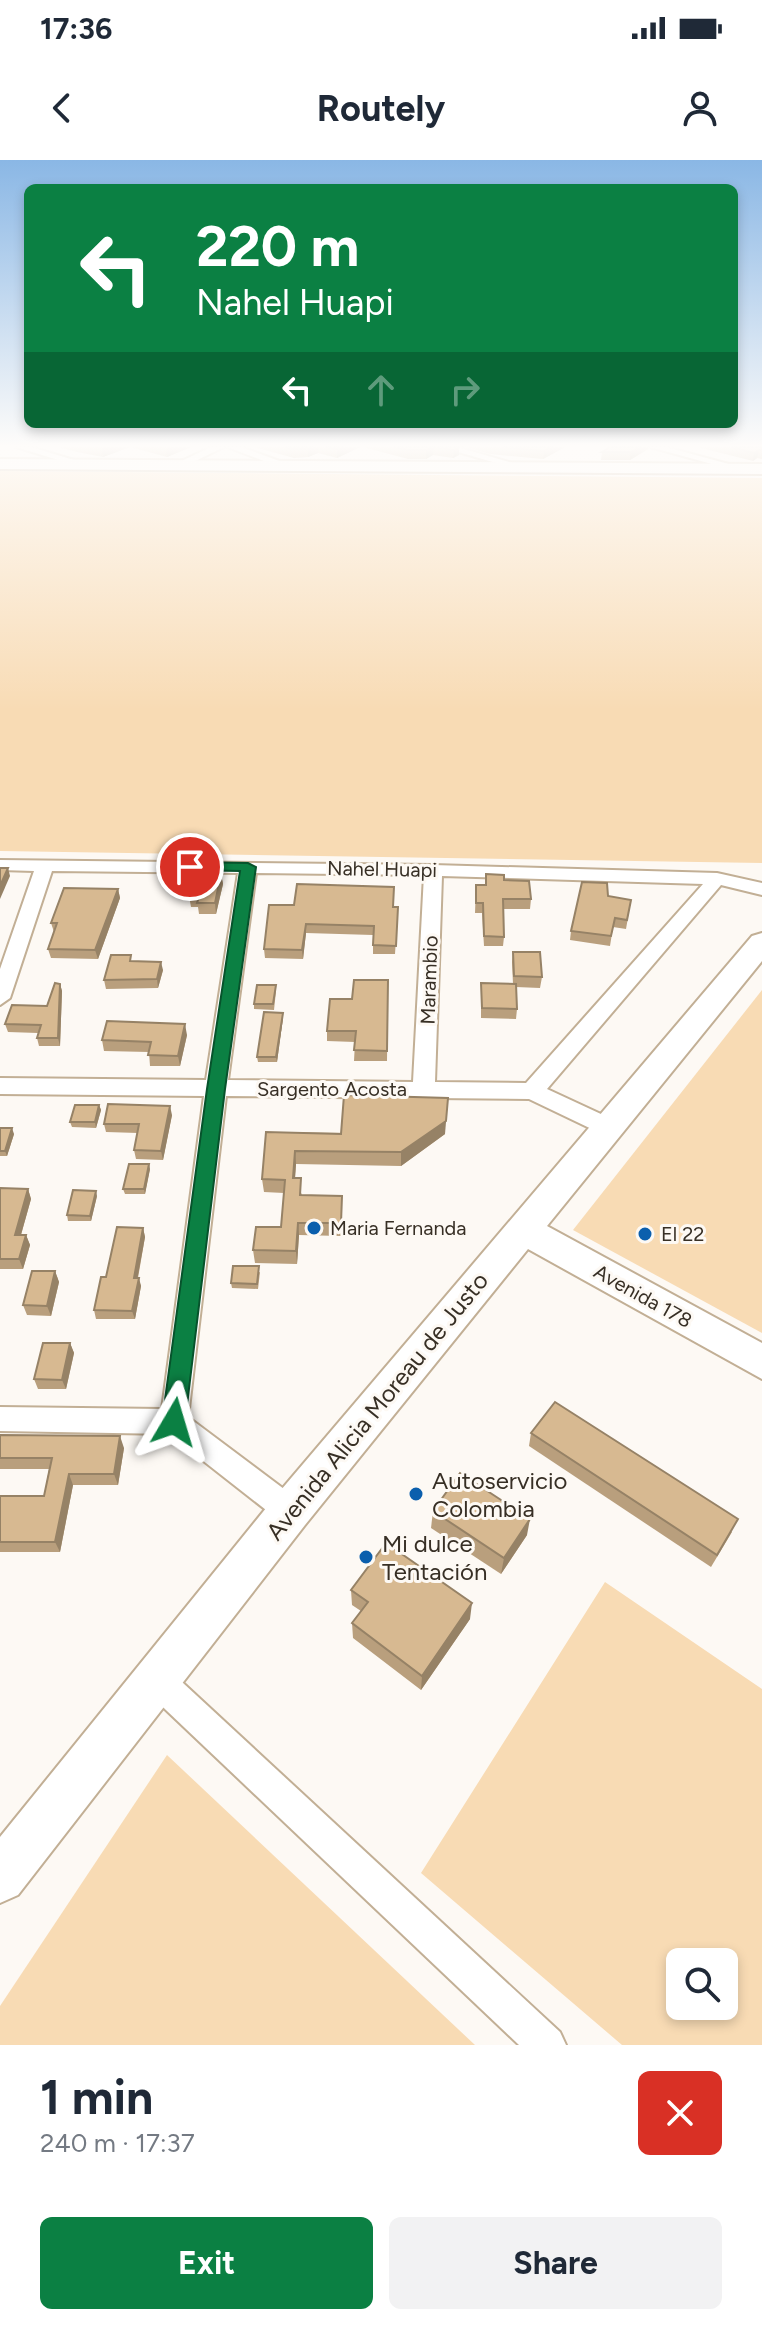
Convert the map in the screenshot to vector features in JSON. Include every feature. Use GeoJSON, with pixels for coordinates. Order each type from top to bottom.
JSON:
{"type":"FeatureCollection","features":[{"type":"Feature","properties":{"kind":"main road","name":"Avenida Alicia Moreau de Justo"},"geometry":{"type":"LineString","coordinates":[[0,1877],[290,1511],[762,942]]}},
{"type":"Feature","properties":{"kind":"main road","name":"Avenida 178"},"geometry":{"type":"LineString","coordinates":[[523,1229],[762,1362]]}},
{"type":"Feature","properties":{"kind":"street","name":"Nahel Huapi"},"geometry":{"type":"LineString","coordinates":[[0,865],[433,870],[717,879],[762,889]]}},
{"type":"Feature","properties":{"kind":"street"},"geometry":{"type":"LineString","coordinates":[[0,998],[45,866]]}},
{"type":"Feature","properties":{"kind":"street"},"geometry":{"type":"LineString","coordinates":[[174,1422],[248,867]]}},
{"type":"Feature","properties":{"kind":"street","name":"Marambio"},"geometry":{"type":"LineString","coordinates":[[424,1089],[433,870]]}},
{"type":"Feature","properties":{"kind":"street"},"geometry":{"type":"LineString","coordinates":[[532,1091],[717,879]]}},
{"type":"Feature","properties":{"kind":"street","name":"Sargento Acosta"},"geometry":{"type":"LineString","coordinates":[[0,1086],[532,1091],[608,1127]]}},
{"type":"Feature","properties":{"kind":"street"},"geometry":{"type":"LineString","coordinates":[[0,1419],[174,1422],[290,1511]]}},
{"type":"Feature","properties":{"kind":"street"},"geometry":{"type":"LineString","coordinates":[[158,1681],[547,2045]]}},
{"type":"Feature","properties":{"kind":"shaded area"},"geometry":{"type":"Polygon","coordinates":[[[0,535],[762,535],[762,863],[0,851],[0,535]]]}},
{"type":"Feature","properties":{"kind":"shaded area"},"geometry":{"type":"Polygon","coordinates":[[[762,990],[762,1333],[573,1230],[762,990]]]}},
{"type":"Feature","properties":{"kind":"shaded area"},"geometry":{"type":"Polygon","coordinates":[[[605,1582],[762,1689],[762,2045],[622,2045],[421,1873],[605,1582]]]}},
{"type":"Feature","properties":{"kind":"shaded area"},"geometry":{"type":"Polygon","coordinates":[[[167,1755],[475,2045],[0,2045],[0,2006],[167,1755]]]}},
{"type":"Feature","properties":{"kind":"building"},"geometry":{"type":"Polygon","coordinates":[[[0,868],[8,868],[0,886],[0,868]]]}},
{"type":"Feature","properties":{"kind":"building"},"geometry":{"type":"Polygon","coordinates":[[[195,873],[221,874],[215,903],[197,903],[199,897],[189,896],[195,873]]]}},
{"type":"Feature","properties":{"kind":"building"},"geometry":{"type":"Polygon","coordinates":[[[486,874],[504,875],[504,880],[529,881],[531,899],[503,899],[504,937],[484,936],[483,903],[476,903],[476,885],[486,885],[486,874]]]}},
{"type":"Feature","properties":{"kind":"building"},"geometry":{"type":"Polygon","coordinates":[[[582,882],[607,883],[608,896],[631,900],[627,920],[615,918],[611,936],[571,931],[582,882]]]}},
{"type":"Feature","properties":{"kind":"building"},"geometry":{"type":"Polygon","coordinates":[[[297,884],[394,887],[393,907],[398,907],[396,946],[373,945],[374,926],[306,924],[302,950],[264,949],[269,905],[294,905],[297,884]]]}},
{"type":"Feature","properties":{"kind":"building"},"geometry":{"type":"Polygon","coordinates":[[[64,888],[118,889],[95,950],[48,949],[57,923],[51,923],[64,888]]]}},
{"type":"Feature","properties":{"kind":"building"},"geometry":{"type":"Polygon","coordinates":[[[513,952],[540,952],[542,977],[514,976],[513,952]]]}},
{"type":"Feature","properties":{"kind":"building"},"geometry":{"type":"Polygon","coordinates":[[[111,955],[131,955],[130,961],[161,962],[157,979],[104,980],[111,955]]]}},
{"type":"Feature","properties":{"kind":"building"},"geometry":{"type":"Polygon","coordinates":[[[354,980],[388,980],[387,1051],[354,1050],[356,1031],[327,1031],[330,999],[352,999],[354,980]]]}},
{"type":"Feature","properties":{"kind":"building"},"geometry":{"type":"Polygon","coordinates":[[[55,983],[60,984],[58,1038],[37,1038],[41,1025],[5,1024],[12,1005],[47,1006],[55,983]]]}},
{"type":"Feature","properties":{"kind":"building"},"geometry":{"type":"Polygon","coordinates":[[[481,983],[516,984],[517,1009],[482,1008],[481,983]]]}},
{"type":"Feature","properties":{"kind":"building"},"geometry":{"type":"Polygon","coordinates":[[[257,985],[276,985],[273,1004],[254,1004],[257,985]]]}},
{"type":"Feature","properties":{"kind":"building"},"geometry":{"type":"Polygon","coordinates":[[[264,1012],[283,1013],[276,1057],[257,1057],[264,1012]]]}},
{"type":"Feature","properties":{"kind":"building"},"geometry":{"type":"Polygon","coordinates":[[[107,1021],[185,1024],[178,1056],[148,1055],[151,1042],[102,1040],[107,1021]]]}},
{"type":"Feature","properties":{"kind":"building"},"geometry":{"type":"Polygon","coordinates":[[[344,1095],[448,1098],[446,1121],[401,1152],[295,1151],[293,1178],[301,1178],[300,1195],[342,1196],[341,1223],[298,1223],[296,1251],[253,1250],[256,1227],[281,1227],[285,1180],[262,1179],[266,1132],[341,1134],[344,1095]]]}},
{"type":"Feature","properties":{"kind":"building"},"geometry":{"type":"Polygon","coordinates":[[[108,1104],[170,1106],[161,1151],[134,1150],[139,1124],[104,1124],[108,1104]]]}},
{"type":"Feature","properties":{"kind":"building"},"geometry":{"type":"Polygon","coordinates":[[[75,1105],[99,1105],[95,1122],[70,1122],[75,1105]]]}},
{"type":"Feature","properties":{"kind":"building"},"geometry":{"type":"Polygon","coordinates":[[[0,1128],[12,1128],[5,1151],[0,1151],[0,1128]]]}},
{"type":"Feature","properties":{"kind":"building"},"geometry":{"type":"Polygon","coordinates":[[[129,1164],[149,1164],[144,1189],[123,1189],[129,1164]]]}},
{"type":"Feature","properties":{"kind":"building"},"geometry":{"type":"Polygon","coordinates":[[[0,1188],[28,1189],[15,1235],[26,1235],[19,1259],[0,1259],[0,1188]]]}},
{"type":"Feature","properties":{"kind":"building"},"geometry":{"type":"Polygon","coordinates":[[[73,1190],[96,1191],[90,1216],[67,1215],[73,1190]]]}},
{"type":"Feature","properties":{"kind":"building"},"geometry":{"type":"Polygon","coordinates":[[[117,1227],[143,1228],[134,1278],[139,1278],[132,1311],[94,1310],[101,1277],[106,1277],[117,1227]]]}},
{"type":"Feature","properties":{"kind":"building"},"geometry":{"type":"Polygon","coordinates":[[[233,1266],[259,1266],[257,1284],[231,1283],[233,1266]]]}},
{"type":"Feature","properties":{"kind":"building"},"geometry":{"type":"Polygon","coordinates":[[[32,1271],[55,1271],[47,1306],[23,1305],[32,1271]]]}},
{"type":"Feature","properties":{"kind":"building"},"geometry":{"type":"Polygon","coordinates":[[[43,1343],[70,1343],[62,1380],[34,1379],[43,1343]]]}},
{"type":"Feature","properties":{"kind":"building"},"geometry":{"type":"Polygon","coordinates":[[[555,1402],[738,1519],[717,1555],[531,1433],[555,1402]]]}},
{"type":"Feature","properties":{"kind":"building"},"geometry":{"type":"Polygon","coordinates":[[[0,1435],[120,1436],[114,1474],[69,1474],[55,1542],[0,1542],[0,1496],[44,1496],[52,1458],[0,1458],[0,1435]]]}},
{"type":"Feature","properties":{"kind":"building"},"geometry":{"type":"Polygon","coordinates":[[[460,1473],[530,1519],[504,1558],[433,1511],[460,1473]]]}},
{"type":"Feature","properties":{"kind":"building"},"geometry":{"type":"Polygon","coordinates":[[[386,1543],[472,1603],[422,1676],[352,1623],[368,1602],[351,1590],[386,1543]]]}},
{"type":"Feature","properties":{"kind":"place","name":"Maria Fernanda"},"geometry":{"type":"Point","coordinates":[314,1228]}},
{"type":"Feature","properties":{"kind":"place","name":"El 22"},"geometry":{"type":"Point","coordinates":[645,1234]}},
{"type":"Feature","properties":{"kind":"place","name":"Autoservicio Colombia"},"geometry":{"type":"Point","coordinates":[416,1494]}},
{"type":"Feature","properties":{"kind":"place","name":"Mi dulce Tentación"},"geometry":{"type":"Point","coordinates":[366,1557]}},
{"type":"Feature","properties":{"kind":"route"},"geometry":{"type":"LineString","coordinates":[[174,1422],[248,867],[190,867]]}}]}
